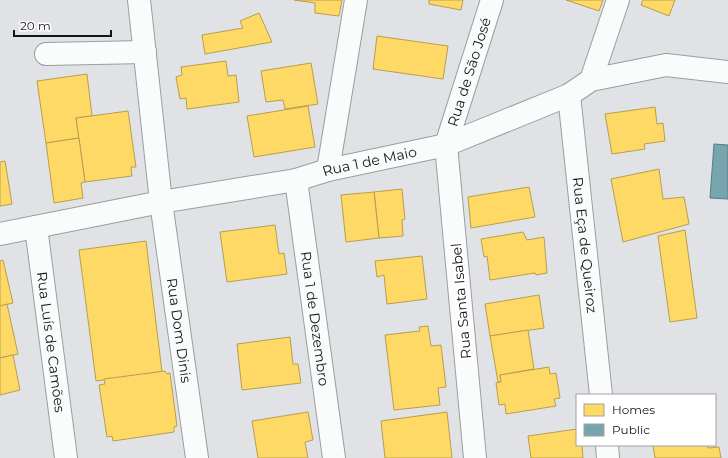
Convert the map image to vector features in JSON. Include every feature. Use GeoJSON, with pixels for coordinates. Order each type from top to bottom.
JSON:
{"type":"FeatureCollection","features":[{"type":"Feature","properties":{"kind":"street","name":"Rua Dom Dinis"},"geometry":{"type":"LineString","coordinates":[[139,0],[161,202],[197,458]]}},
{"type":"Feature","properties":{"kind":"street"},"geometry":{"type":"LineString","coordinates":[[328,170],[356,0]]}},
{"type":"Feature","properties":{"kind":"street","name":"Rua de São José"},"geometry":{"type":"LineString","coordinates":[[446,145],[492,0]]}},
{"type":"Feature","properties":{"kind":"street"},"geometry":{"type":"LineString","coordinates":[[591,80],[618,0]]}},
{"type":"Feature","properties":{"kind":"street"},"geometry":{"type":"LineString","coordinates":[[46,54],[145,52]]}},
{"type":"Feature","properties":{"kind":"street","name":"Rua 1 de Maio"},"geometry":{"type":"LineString","coordinates":[[0,234],[161,202],[296,180],[328,170],[446,145],[569,95],[591,80],[666,65],[728,72]]}},
{"type":"Feature","properties":{"kind":"street","name":"Rua Eça de Queiroz"},"geometry":{"type":"LineString","coordinates":[[569,95],[601,394]]}},
{"type":"Feature","properties":{"kind":"street","name":"Rua Santa Isabel"},"geometry":{"type":"LineString","coordinates":[[446,145],[475,458]]}},
{"type":"Feature","properties":{"kind":"street","name":"Rua 1 de Dezembro"},"geometry":{"type":"LineString","coordinates":[[296,180],[334,458]]}},
{"type":"Feature","properties":{"kind":"street","name":"Rua Luís de Camões"},"geometry":{"type":"LineString","coordinates":[[36,227],[66,458]]}},
{"type":"Feature","properties":{"kind":"street"},"geometry":{"type":"LineString","coordinates":[[607,446],[608,458]]}},
{"type":"Feature","properties":{"kind":"building: Homes"},"geometry":{"type":"Polygon","coordinates":[[[294,0],[342,0],[339,16],[315,13],[315,3],[294,0]]]}},
{"type":"Feature","properties":{"kind":"building: Homes"},"geometry":{"type":"Polygon","coordinates":[[[429,0],[463,0],[461,10],[429,4],[429,0]]]}},
{"type":"Feature","properties":{"kind":"building: Homes"},"geometry":{"type":"Polygon","coordinates":[[[566,0],[603,0],[599,11],[566,0]]]}},
{"type":"Feature","properties":{"kind":"building: Homes"},"geometry":{"type":"Polygon","coordinates":[[[643,0],[675,0],[669,16],[641,5],[643,0]]]}},
{"type":"Feature","properties":{"kind":"building: Homes"},"geometry":{"type":"Polygon","coordinates":[[[259,13],[272,42],[205,54],[202,35],[243,28],[240,21],[259,13]]]}},
{"type":"Feature","properties":{"kind":"building: Homes"},"geometry":{"type":"Polygon","coordinates":[[[377,36],[448,46],[443,79],[373,69],[377,36]]]}},
{"type":"Feature","properties":{"kind":"building: Homes"},"geometry":{"type":"Polygon","coordinates":[[[226,61],[228,76],[236,75],[239,102],[187,109],[186,98],[180,99],[176,77],[182,75],[181,67],[226,61]]]}},
{"type":"Feature","properties":{"kind":"building: Homes"},"geometry":{"type":"Polygon","coordinates":[[[311,63],[318,104],[285,109],[283,100],[266,102],[261,71],[311,63]]]}},
{"type":"Feature","properties":{"kind":"building: Homes"},"geometry":{"type":"Polygon","coordinates":[[[87,74],[92,116],[76,118],[79,138],[46,143],[37,81],[87,74]]]}},
{"type":"Feature","properties":{"kind":"building: Homes"},"geometry":{"type":"Polygon","coordinates":[[[308,106],[315,147],[254,157],[247,116],[308,106]]]}},
{"type":"Feature","properties":{"kind":"building: Homes"},"geometry":{"type":"Polygon","coordinates":[[[655,107],[657,124],[663,123],[665,141],[644,144],[645,149],[612,154],[605,114],[655,107]]]}},
{"type":"Feature","properties":{"kind":"building: Homes"},"geometry":{"type":"Polygon","coordinates":[[[128,111],[136,167],[131,167],[132,176],[85,182],[76,118],[128,111]]]}},
{"type":"Feature","properties":{"kind":"building: Homes"},"geometry":{"type":"Polygon","coordinates":[[[79,138],[85,182],[81,183],[83,198],[54,203],[46,143],[79,138]]]}},
{"type":"Feature","properties":{"kind":"building: Homes"},"geometry":{"type":"Polygon","coordinates":[[[5,161],[12,204],[0,206],[0,162],[5,161]]]}},
{"type":"Feature","properties":{"kind":"building: Homes"},"geometry":{"type":"Polygon","coordinates":[[[659,169],[663,199],[684,197],[689,224],[623,242],[611,179],[659,169]]]}},
{"type":"Feature","properties":{"kind":"building: Homes"},"geometry":{"type":"Polygon","coordinates":[[[529,187],[535,217],[471,228],[468,197],[529,187]]]}},
{"type":"Feature","properties":{"kind":"building: Homes"},"geometry":{"type":"Polygon","coordinates":[[[402,189],[405,219],[402,220],[403,236],[379,238],[374,192],[402,189]]]}},
{"type":"Feature","properties":{"kind":"building: Homes"},"geometry":{"type":"Polygon","coordinates":[[[374,192],[379,238],[346,242],[341,195],[374,192]]]}},
{"type":"Feature","properties":{"kind":"building: Homes"},"geometry":{"type":"Polygon","coordinates":[[[275,225],[279,254],[284,253],[287,274],[227,282],[220,232],[275,225]]]}},
{"type":"Feature","properties":{"kind":"building: Homes"},"geometry":{"type":"Polygon","coordinates":[[[685,230],[697,318],[670,322],[658,236],[685,230]]]}},
{"type":"Feature","properties":{"kind":"building: Homes"},"geometry":{"type":"Polygon","coordinates":[[[523,232],[527,240],[544,237],[547,273],[536,275],[535,273],[490,280],[487,256],[484,257],[481,239],[523,232]]]}},
{"type":"Feature","properties":{"kind":"building: Homes"},"geometry":{"type":"Polygon","coordinates":[[[146,241],[162,372],[96,381],[79,250],[146,241]]]}},
{"type":"Feature","properties":{"kind":"building: Homes"},"geometry":{"type":"Polygon","coordinates":[[[422,256],[427,299],[387,304],[384,275],[377,277],[375,261],[422,256]]]}},
{"type":"Feature","properties":{"kind":"building: Homes"},"geometry":{"type":"Polygon","coordinates":[[[3,260],[13,303],[0,306],[0,261],[3,260]]]}},
{"type":"Feature","properties":{"kind":"building: Homes"},"geometry":{"type":"Polygon","coordinates":[[[539,295],[544,328],[490,336],[485,304],[539,295]]]}},
{"type":"Feature","properties":{"kind":"building: Homes"},"geometry":{"type":"Polygon","coordinates":[[[7,304],[18,354],[0,358],[0,306],[7,304]]]}},
{"type":"Feature","properties":{"kind":"building: Homes"},"geometry":{"type":"Polygon","coordinates":[[[428,326],[431,346],[441,345],[446,387],[438,388],[440,405],[394,410],[385,335],[420,331],[419,327],[428,326]]]}},
{"type":"Feature","properties":{"kind":"building: Homes"},"geometry":{"type":"Polygon","coordinates":[[[528,330],[534,369],[500,375],[501,382],[498,382],[490,336],[528,330]]]}},
{"type":"Feature","properties":{"kind":"building: Homes"},"geometry":{"type":"Polygon","coordinates":[[[290,337],[293,364],[298,364],[301,383],[242,390],[237,344],[290,337]]]}},
{"type":"Feature","properties":{"kind":"building: Homes"},"geometry":{"type":"Polygon","coordinates":[[[13,355],[20,390],[0,395],[0,358],[13,355]]]}},
{"type":"Feature","properties":{"kind":"building: Homes"},"geometry":{"type":"Polygon","coordinates":[[[549,367],[550,374],[556,373],[560,398],[554,399],[556,406],[506,414],[505,404],[499,405],[496,383],[501,382],[500,375],[549,367]]]}},
{"type":"Feature","properties":{"kind":"building: Homes"},"geometry":{"type":"Polygon","coordinates":[[[165,371],[167,374],[170,373],[177,426],[174,427],[174,432],[113,441],[112,436],[107,437],[99,385],[105,384],[104,379],[165,371]]]}},
{"type":"Feature","properties":{"kind":"building: Homes"},"geometry":{"type":"Polygon","coordinates":[[[308,412],[313,440],[305,442],[308,458],[258,458],[252,421],[308,412]]]}},
{"type":"Feature","properties":{"kind":"building: Homes"},"geometry":{"type":"Polygon","coordinates":[[[447,412],[452,458],[385,458],[381,421],[447,412]]]}},
{"type":"Feature","properties":{"kind":"building: Homes"},"geometry":{"type":"Polygon","coordinates":[[[576,429],[576,446],[582,446],[583,458],[531,458],[528,436],[576,429]]]}},
{"type":"Feature","properties":{"kind":"building: Homes"},"geometry":{"type":"Polygon","coordinates":[[[653,446],[719,447],[721,458],[655,458],[653,446]]]}},
{"type":"Feature","properties":{"kind":"building: Public"},"geometry":{"type":"Polygon","coordinates":[[[714,144],[728,145],[728,199],[710,198],[714,144]]]}}]}
